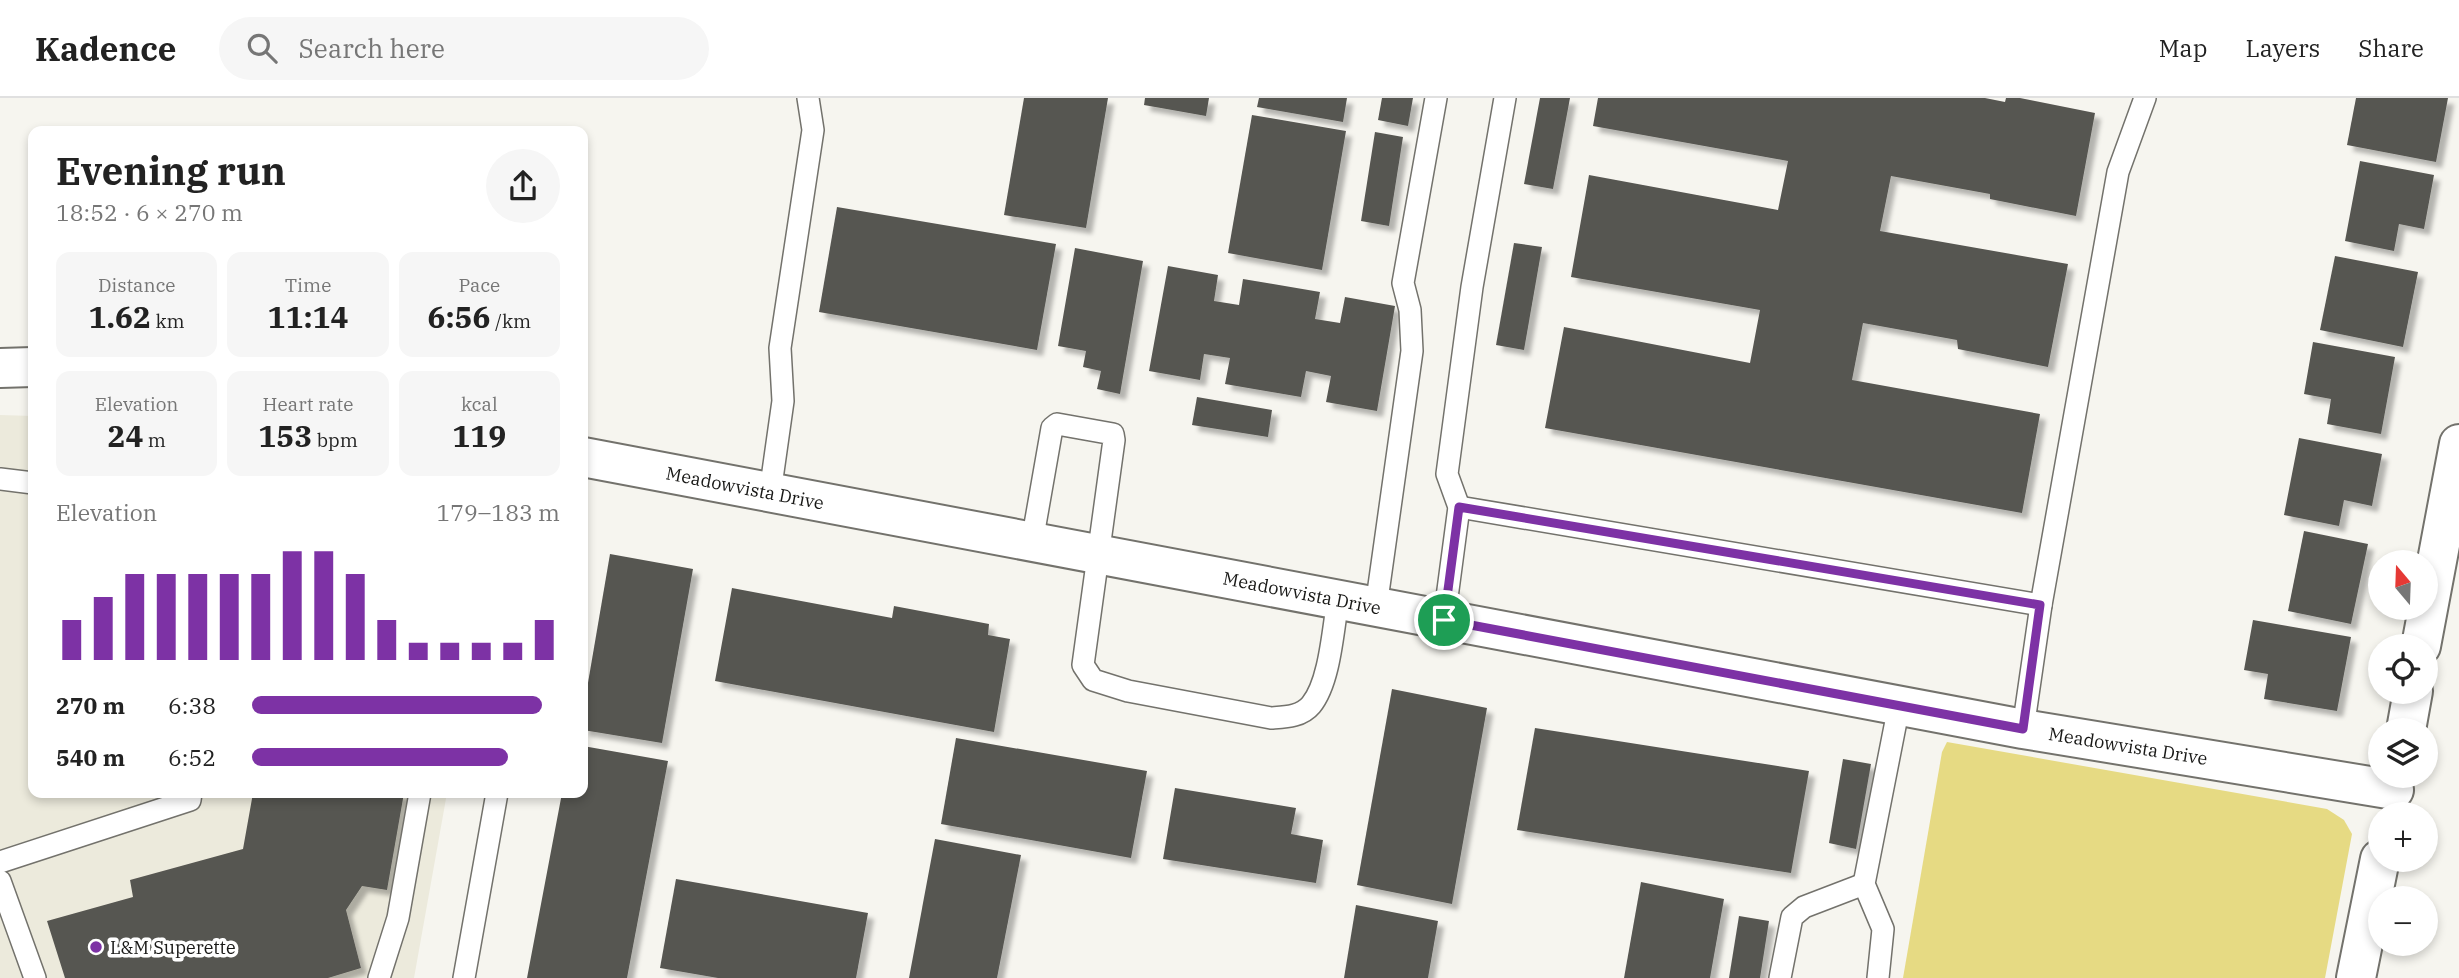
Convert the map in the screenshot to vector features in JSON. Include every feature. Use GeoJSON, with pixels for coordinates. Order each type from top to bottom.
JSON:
{"type":"FeatureCollection","features":[{"type":"Feature","properties":{"kind":"street"},"geometry":{"type":"LineString","coordinates":[[0,368],[28,367]]}},
{"type":"Feature","properties":{"kind":"street"},"geometry":{"type":"LineString","coordinates":[[2423,634],[2459,444]]}},
{"type":"Feature","properties":{"kind":"street","name":"Meadowvista Drive"},"geometry":{"type":"LineString","coordinates":[[588,458],[1899,706],[2394,793]]}},
{"type":"Feature","properties":{"kind":"street"},"geometry":{"type":"LineString","coordinates":[[2356,978],[2377,872]]}},
{"type":"Feature","properties":{"kind":"lane"},"geometry":{"type":"LineString","coordinates":[[770,493],[783,401],[780,348],[813,130],[808,98]]}},
{"type":"Feature","properties":{"kind":"lane"},"geometry":{"type":"LineString","coordinates":[[1376,607],[1412,351],[1410,310],[1403,283],[1436,98]]}},
{"type":"Feature","properties":{"kind":"lane"},"geometry":{"type":"LineString","coordinates":[[1444,620],[1459,507],[1447,474],[1472,287],[1505,98]]}},
{"type":"Feature","properties":{"kind":"lane"},"geometry":{"type":"LineString","coordinates":[[2023,729],[2040,605],[2118,172],[2145,98]]}},
{"type":"Feature","properties":{"kind":"lane"},"geometry":{"type":"LineString","coordinates":[[1032,542],[1052,428],[1057,424],[1113,434],[1115,440],[1083,646],[1083,665],[1093,680],[1128,691],[1258,715],[1293,716],[1311,705],[1326,670],[1338,600]]}},
{"type":"Feature","properties":{"kind":"lane"},"geometry":{"type":"LineString","coordinates":[[0,478],[28,482]]}},
{"type":"Feature","properties":{"kind":"lane"},"geometry":{"type":"LineString","coordinates":[[1459,507],[2040,605]]}},
{"type":"Feature","properties":{"kind":"lane"},"geometry":{"type":"LineString","coordinates":[[1878,978],[1884,929],[1864,884],[1899,706]]}},
{"type":"Feature","properties":{"kind":"lane"},"geometry":{"type":"LineString","coordinates":[[0,862],[190,798]]}},
{"type":"Feature","properties":{"kind":"lane"},"geometry":{"type":"LineString","coordinates":[[379,978],[398,918],[418,798]]}},
{"type":"Feature","properties":{"kind":"lane"},"geometry":{"type":"LineString","coordinates":[[464,978],[496,798]]}},
{"type":"Feature","properties":{"kind":"lane"},"geometry":{"type":"LineString","coordinates":[[0,881],[35,978]]}},
{"type":"Feature","properties":{"kind":"lane"},"geometry":{"type":"LineString","coordinates":[[1780,978],[1792,917],[1804,907],[1864,884]]}},
{"type":"Feature","properties":{"kind":"shaded area"},"geometry":{"type":"Polygon","coordinates":[[[0,415],[28,416],[28,798],[446,798],[414,978],[0,978],[0,415]]]}},
{"type":"Feature","properties":{"kind":"shaded area"},"geometry":{"type":"Polygon","coordinates":[[[1947,742],[2327,809],[2344,820],[2352,834],[2325,978],[1903,978],[1942,752],[1947,742]]]}},
{"type":"Feature","properties":{"kind":"building"},"geometry":{"type":"Polygon","coordinates":[[[1024,98],[1108,98],[1086,228],[1004,215],[1024,98]]]}},
{"type":"Feature","properties":{"kind":"building"},"geometry":{"type":"Polygon","coordinates":[[[1145,98],[1209,98],[1206,116],[1144,105],[1145,98]]]}},
{"type":"Feature","properties":{"kind":"building"},"geometry":{"type":"Polygon","coordinates":[[[1259,98],[1347,98],[1343,122],[1257,107],[1259,98]]]}},
{"type":"Feature","properties":{"kind":"building"},"geometry":{"type":"Polygon","coordinates":[[[1382,98],[1413,98],[1408,126],[1378,120],[1382,98]]]}},
{"type":"Feature","properties":{"kind":"building"},"geometry":{"type":"Polygon","coordinates":[[[1540,98],[1570,98],[1553,189],[1524,184],[1540,98]]]}},
{"type":"Feature","properties":{"kind":"building"},"geometry":{"type":"Polygon","coordinates":[[[1598,98],[1985,98],[2005,102],[2006,98],[2020,98],[2095,113],[2076,216],[1990,199],[1990,194],[1891,176],[1880,231],[2068,264],[2048,367],[1958,349],[1957,340],[1863,323],[1852,380],[2040,414],[2022,513],[1545,428],[1564,327],[1750,363],[1760,310],[1571,277],[1589,175],[1778,210],[1788,161],[1593,126],[1598,98]]]}},
{"type":"Feature","properties":{"kind":"building"},"geometry":{"type":"Polygon","coordinates":[[[2356,98],[2448,98],[2436,162],[2347,145],[2356,98]]]}},
{"type":"Feature","properties":{"kind":"building"},"geometry":{"type":"Polygon","coordinates":[[[1252,115],[1346,131],[1322,270],[1228,253],[1252,115]]]}},
{"type":"Feature","properties":{"kind":"building"},"geometry":{"type":"Polygon","coordinates":[[[1375,132],[1403,137],[1389,226],[1361,221],[1375,132]]]}},
{"type":"Feature","properties":{"kind":"building"},"geometry":{"type":"Polygon","coordinates":[[[2360,161],[2434,175],[2424,229],[2399,224],[2394,251],[2345,241],[2360,161]]]}},
{"type":"Feature","properties":{"kind":"building"},"geometry":{"type":"Polygon","coordinates":[[[837,207],[1056,244],[1037,350],[819,312],[837,207]]]}},
{"type":"Feature","properties":{"kind":"building"},"geometry":{"type":"Polygon","coordinates":[[[1514,243],[1542,247],[1524,350],[1496,345],[1514,243]]]}},
{"type":"Feature","properties":{"kind":"building"},"geometry":{"type":"Polygon","coordinates":[[[1075,248],[1143,261],[1120,394],[1097,389],[1101,371],[1083,367],[1086,351],[1058,346],[1075,248]]]}},
{"type":"Feature","properties":{"kind":"building"},"geometry":{"type":"Polygon","coordinates":[[[2335,256],[2418,272],[2403,347],[2320,330],[2335,256]]]}},
{"type":"Feature","properties":{"kind":"building"},"geometry":{"type":"Polygon","coordinates":[[[1168,266],[1218,275],[1214,301],[1239,305],[1243,279],[1320,292],[1315,319],[1340,323],[1345,297],[1395,306],[1377,411],[1326,402],[1331,376],[1306,371],[1301,397],[1225,384],[1230,358],[1204,354],[1200,380],[1149,371],[1168,266]]]}},
{"type":"Feature","properties":{"kind":"building"},"geometry":{"type":"Polygon","coordinates":[[[2313,342],[2395,357],[2381,434],[2327,424],[2331,399],[2304,394],[2313,342]]]}},
{"type":"Feature","properties":{"kind":"building"},"geometry":{"type":"Polygon","coordinates":[[[1197,397],[1272,410],[1268,437],[1192,425],[1197,397]]]}},
{"type":"Feature","properties":{"kind":"building"},"geometry":{"type":"Polygon","coordinates":[[[2299,438],[2382,454],[2372,506],[2344,500],[2339,526],[2284,515],[2299,438]]]}},
{"type":"Feature","properties":{"kind":"building"},"geometry":{"type":"Polygon","coordinates":[[[2304,531],[2368,544],[2351,624],[2288,611],[2304,531]]]}},
{"type":"Feature","properties":{"kind":"building"},"geometry":{"type":"Polygon","coordinates":[[[610,554],[693,569],[662,743],[588,731],[588,683],[610,554]]]}},
{"type":"Feature","properties":{"kind":"building"},"geometry":{"type":"Polygon","coordinates":[[[732,588],[892,618],[894,606],[989,624],[988,635],[1010,639],[994,732],[715,681],[732,588]]]}},
{"type":"Feature","properties":{"kind":"building"},"geometry":{"type":"Polygon","coordinates":[[[2253,620],[2351,637],[2337,711],[2264,699],[2268,674],[2244,670],[2253,620]]]}},
{"type":"Feature","properties":{"kind":"building"},"geometry":{"type":"Polygon","coordinates":[[[1392,689],[1487,708],[1452,904],[1357,885],[1392,689]]]}},
{"type":"Feature","properties":{"kind":"building"},"geometry":{"type":"Polygon","coordinates":[[[1535,728],[1809,771],[1791,873],[1517,830],[1535,728]]]}},
{"type":"Feature","properties":{"kind":"building"},"geometry":{"type":"Polygon","coordinates":[[[956,738],[1147,771],[1131,858],[941,824],[956,738]]]}},
{"type":"Feature","properties":{"kind":"building"},"geometry":{"type":"Polygon","coordinates":[[[588,747],[668,761],[627,978],[527,978],[561,798],[588,798],[588,747]]]}},
{"type":"Feature","properties":{"kind":"building"},"geometry":{"type":"Polygon","coordinates":[[[1843,759],[1871,764],[1856,849],[1829,843],[1843,759]]]}},
{"type":"Feature","properties":{"kind":"building"},"geometry":{"type":"Polygon","coordinates":[[[1175,788],[1296,808],[1291,834],[1323,840],[1316,883],[1163,859],[1175,788]]]}},
{"type":"Feature","properties":{"kind":"building"},"geometry":{"type":"Polygon","coordinates":[[[252,798],[403,798],[387,890],[362,886],[346,910],[361,968],[328,978],[65,978],[47,921],[133,897],[130,880],[243,849],[252,798]]]}},
{"type":"Feature","properties":{"kind":"building"},"geometry":{"type":"Polygon","coordinates":[[[935,839],[1021,855],[997,978],[909,978],[935,839]]]}},
{"type":"Feature","properties":{"kind":"building"},"geometry":{"type":"Polygon","coordinates":[[[676,879],[868,913],[856,978],[718,978],[660,968],[676,879]]]}},
{"type":"Feature","properties":{"kind":"building"},"geometry":{"type":"Polygon","coordinates":[[[1641,882],[1724,899],[1710,978],[1624,978],[1641,882]]]}},
{"type":"Feature","properties":{"kind":"building"},"geometry":{"type":"Polygon","coordinates":[[[1356,905],[1438,921],[1428,978],[1344,978],[1356,905]]]}},
{"type":"Feature","properties":{"kind":"building"},"geometry":{"type":"Polygon","coordinates":[[[1739,916],[1769,921],[1760,978],[1729,978],[1739,916]]]}},
{"type":"Feature","properties":{"kind":"place","name":"L&M Superette"},"geometry":{"type":"Point","coordinates":[96,947]}},
{"type":"Feature","properties":{"kind":"route"},"geometry":{"type":"LineString","coordinates":[[1459,507],[2040,605],[2023,729],[1444,620],[1459,507]]}}]}
